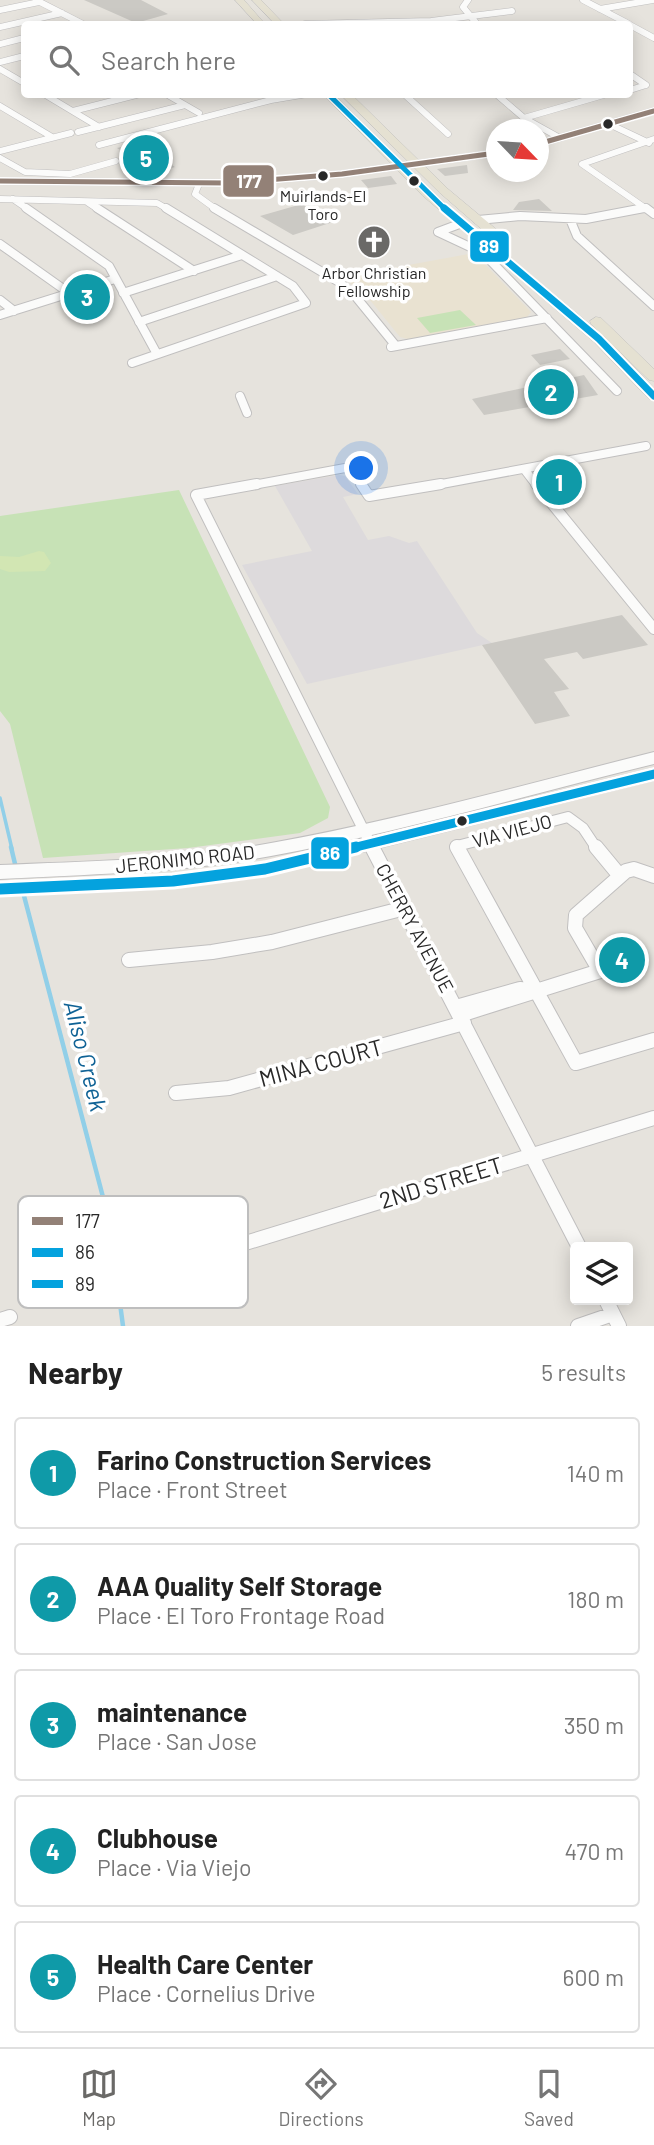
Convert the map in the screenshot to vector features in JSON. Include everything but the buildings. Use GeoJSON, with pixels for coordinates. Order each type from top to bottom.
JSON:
{"type":"FeatureCollection","features":[{"type":"Feature","properties":{"kind":"main road"},"geometry":{"type":"LineString","coordinates":[[239,0],[258,21]]}},
{"type":"Feature","properties":{"kind":"main road"},"geometry":{"type":"LineString","coordinates":[[256,0],[277,21]]}},
{"type":"Feature","properties":{"kind":"main road"},"geometry":{"type":"LineString","coordinates":[[332,98],[427,194],[649,381]]}},
{"type":"Feature","properties":{"kind":"main road"},"geometry":{"type":"LineString","coordinates":[[349,98],[443,191],[614,336],[649,381],[654,396]]}},
{"type":"Feature","properties":{"kind":"main road"},"geometry":{"type":"LineString","coordinates":[[549,141],[654,111]]}},
{"type":"Feature","properties":{"kind":"main road"},"geometry":{"type":"LineString","coordinates":[[0,181],[199,184],[271,181],[419,165],[486,155]]}},
{"type":"Feature","properties":{"kind":"main road"},"geometry":{"type":"LineString","coordinates":[[462,223],[478,220]]}},
{"type":"Feature","properties":{"kind":"main road","name":"JERONIMO ROAD"},"geometry":{"type":"LineString","coordinates":[[0,872],[46,878],[173,881],[231,874],[654,758]]}},
{"type":"Feature","properties":{"kind":"main road","name":"JERONIMO ROAD"},"geometry":{"type":"LineString","coordinates":[[367,838],[654,774]]}},
{"type":"Feature","properties":{"kind":"main road","name":"JERONIMO ROAD"},"geometry":{"type":"LineString","coordinates":[[0,888],[46,878]]}},
{"type":"Feature","properties":{"kind":"street"},"geometry":{"type":"LineString","coordinates":[[468,0],[463,7],[474,21]]}},
{"type":"Feature","properties":{"kind":"street"},"geometry":{"type":"LineString","coordinates":[[583,0],[623,21]]}},
{"type":"Feature","properties":{"kind":"street"},"geometry":{"type":"LineString","coordinates":[[600,9],[653,0]]}},
{"type":"Feature","properties":{"kind":"street"},"geometry":{"type":"LineString","coordinates":[[0,10],[37,1],[77,21]]}},
{"type":"Feature","properties":{"kind":"street"},"geometry":{"type":"LineString","coordinates":[[439,21],[512,10]]}},
{"type":"Feature","properties":{"kind":"street"},"geometry":{"type":"LineString","coordinates":[[27,21],[62,13]]}},
{"type":"Feature","properties":{"kind":"street"},"geometry":{"type":"LineString","coordinates":[[0,27],[21,22]]}},
{"type":"Feature","properties":{"kind":"street"},"geometry":{"type":"LineString","coordinates":[[633,26],[654,38]]}},
{"type":"Feature","properties":{"kind":"street"},"geometry":{"type":"LineString","coordinates":[[0,44],[21,39]]}},
{"type":"Feature","properties":{"kind":"street"},"geometry":{"type":"LineString","coordinates":[[0,62],[21,57]]}},
{"type":"Feature","properties":{"kind":"street"},"geometry":{"type":"LineString","coordinates":[[0,69],[21,81]]}},
{"type":"Feature","properties":{"kind":"street"},"geometry":{"type":"LineString","coordinates":[[633,77],[646,85],[633,89]]}},
{"type":"Feature","properties":{"kind":"street"},"geometry":{"type":"LineString","coordinates":[[50,98],[99,127]]}},
{"type":"Feature","properties":{"kind":"street"},"geometry":{"type":"LineString","coordinates":[[73,111],[124,98]]}},
{"type":"Feature","properties":{"kind":"street"},"geometry":{"type":"LineString","coordinates":[[173,98],[199,113]]}},
{"type":"Feature","properties":{"kind":"street"},"geometry":{"type":"LineString","coordinates":[[99,145],[284,98]]}},
{"type":"Feature","properties":{"kind":"street"},"geometry":{"type":"LineString","coordinates":[[408,98],[448,134]]}},
{"type":"Feature","properties":{"kind":"street"},"geometry":{"type":"LineString","coordinates":[[501,98],[524,118],[560,138]]}},
{"type":"Feature","properties":{"kind":"street"},"geometry":{"type":"LineString","coordinates":[[524,118],[593,98]]}},
{"type":"Feature","properties":{"kind":"street"},"geometry":{"type":"LineString","coordinates":[[2,149],[185,105]]}},
{"type":"Feature","properties":{"kind":"street"},"geometry":{"type":"LineString","coordinates":[[0,106],[51,138]]}},
{"type":"Feature","properties":{"kind":"street"},"geometry":{"type":"LineString","coordinates":[[607,123],[654,146]]}},
{"type":"Feature","properties":{"kind":"street"},"geometry":{"type":"LineString","coordinates":[[654,139],[582,164],[654,214]]}},
{"type":"Feature","properties":{"kind":"street"},"geometry":{"type":"LineString","coordinates":[[0,158],[24,172],[70,174],[116,161]]}},
{"type":"Feature","properties":{"kind":"street"},"geometry":{"type":"LineString","coordinates":[[199,184],[195,194],[205,203],[347,290],[392,347],[547,318]]}},
{"type":"Feature","properties":{"kind":"street"},"geometry":{"type":"LineString","coordinates":[[0,199],[153,202],[293,286],[306,303],[132,363]]}},
{"type":"Feature","properties":{"kind":"street"},"geometry":{"type":"LineString","coordinates":[[13,199],[106,263],[157,354]]}},
{"type":"Feature","properties":{"kind":"street"},"geometry":{"type":"LineString","coordinates":[[85,201],[194,271]]}},
{"type":"Feature","properties":{"kind":"street"},"geometry":{"type":"LineString","coordinates":[[478,220],[520,216],[599,218],[646,208]]}},
{"type":"Feature","properties":{"kind":"street"},"geometry":{"type":"LineString","coordinates":[[570,219],[577,236],[654,306]]}},
{"type":"Feature","properties":{"kind":"street"},"geometry":{"type":"LineString","coordinates":[[462,223],[438,232],[483,253],[617,391]]}},
{"type":"Feature","properties":{"kind":"street"},"geometry":{"type":"LineString","coordinates":[[0,244],[69,293]]}},
{"type":"Feature","properties":{"kind":"street"},"geometry":{"type":"LineString","coordinates":[[122,293],[242,255]]}},
{"type":"Feature","properties":{"kind":"street"},"geometry":{"type":"LineString","coordinates":[[139,322],[277,276]]}},
{"type":"Feature","properties":{"kind":"street"},"geometry":{"type":"LineString","coordinates":[[0,315],[115,279]]}},
{"type":"Feature","properties":{"kind":"street"},"geometry":{"type":"LineString","coordinates":[[0,300],[14,310]]}},
{"type":"Feature","properties":{"kind":"street"},"geometry":{"type":"LineString","coordinates":[[240,396],[247,413]]}},
{"type":"Feature","properties":{"kind":"street"},"geometry":{"type":"LineString","coordinates":[[646,446],[524,470],[654,629]]}},
{"type":"Feature","properties":{"kind":"street","name":"CHERRY AVENUE"},"geometry":{"type":"LineString","coordinates":[[524,470],[369,496],[349,469],[196,495],[367,838],[576,1242]]}},
{"type":"Feature","properties":{"kind":"street","name":"VIA VIEJO"},"geometry":{"type":"LineString","coordinates":[[620,876],[610,870],[577,821],[568,817],[457,846],[576,1063],[654,1040]]}},
{"type":"Feature","properties":{"kind":"street"},"geometry":{"type":"LineString","coordinates":[[460,1015],[522,999],[535,991],[600,971],[575,928],[574,919],[620,876],[634,869],[654,876]]}},
{"type":"Feature","properties":{"kind":"street"},"geometry":{"type":"LineString","coordinates":[[129,960],[212,952],[272,942],[405,908]]}},
{"type":"Feature","properties":{"kind":"street","name":"MINA COURT"},"geometry":{"type":"LineString","coordinates":[[176,1093],[229,1088],[460,1015]]}},
{"type":"Feature","properties":{"kind":"street","name":"2ND STREET"},"geometry":{"type":"LineString","coordinates":[[248,1242],[654,1118]]}},
{"type":"Feature","properties":{"kind":"street"},"geometry":{"type":"LineString","coordinates":[[578,1326],[613,1313]]}},
{"type":"Feature","properties":{"kind":"shaded area"},"geometry":{"type":"Polygon","coordinates":[[[474,253],[531,312],[527,317],[408,339],[400,337],[370,300],[343,277],[474,253]]]}},
{"type":"Feature","properties":{"kind":"shaded area"},"geometry":{"type":"Polygon","coordinates":[[[345,476],[358,494],[343,497],[368,540],[389,536],[409,543],[417,541],[477,633],[492,643],[307,684],[242,565],[312,551],[275,486],[345,476]]]}},
{"type":"Feature","properties":{"kind":"green space"},"geometry":{"type":"Polygon","coordinates":[[[460,310],[476,325],[430,333],[417,318],[460,310]]]}},
{"type":"Feature","properties":{"kind":"green space"},"geometry":{"type":"Polygon","coordinates":[[[179,490],[330,807],[328,818],[300,833],[188,848],[43,858],[10,724],[0,711],[0,516],[179,490]]]}},
{"type":"Feature","properties":{"kind":"green space"},"geometry":{"type":"Polygon","coordinates":[[[44,552],[51,563],[45,571],[9,572],[0,569],[0,556],[19,557],[44,552]]]}},
{"type":"Feature","properties":{"kind":"waterway","name":"Aliso Creek"},"geometry":{"type":"LineString","coordinates":[[0,798],[12,849]]}},
{"type":"Feature","properties":{"kind":"waterway","name":"Aliso Creek"},"geometry":{"type":"LineString","coordinates":[[11,847],[16,868]]}},
{"type":"Feature","properties":{"kind":"waterway","name":"Aliso Creek"},"geometry":{"type":"LineString","coordinates":[[23,892],[103,1196]]}},
{"type":"Feature","properties":{"kind":"waterway","name":"Aliso Creek"},"geometry":{"type":"LineString","coordinates":[[121,1308],[123,1326]]}},
{"type":"Feature","properties":{"kind":"transit line","name":"89"},"geometry":{"type":"LineString","coordinates":[[332,98],[427,194],[599,339],[654,396]]}},
{"type":"Feature","properties":{"kind":"transit line","name":"177"},"geometry":{"type":"LineString","coordinates":[[549,141],[654,111]]}},
{"type":"Feature","properties":{"kind":"transit line","name":"177"},"geometry":{"type":"LineString","coordinates":[[0,181],[227,183],[342,174],[486,154]]}},
{"type":"Feature","properties":{"kind":"transit line","name":"86"},"geometry":{"type":"LineString","coordinates":[[0,889],[173,881],[265,869],[654,774]]}},
{"type":"Feature","properties":{"kind":"place","name":"Health Care Center"},"geometry":{"type":"Point","coordinates":[146,158]}},
{"type":"Feature","properties":{"kind":"place","name":"Muirlands-El Toro"},"geometry":{"type":"Point","coordinates":[323,176]}},
{"type":"Feature","properties":{"kind":"place","name":"Arbor Christian Fellowship"},"geometry":{"type":"Point","coordinates":[374,242]}},
{"type":"Feature","properties":{"kind":"place","name":"maintenance"},"geometry":{"type":"Point","coordinates":[87,297]}},
{"type":"Feature","properties":{"kind":"place","name":"AAA Quality Self Storage"},"geometry":{"type":"Point","coordinates":[551,392]}},
{"type":"Feature","properties":{"kind":"place","name":"Farino Construction Services"},"geometry":{"type":"Point","coordinates":[559,482]}},
{"type":"Feature","properties":{"kind":"place","name":"Clubhouse"},"geometry":{"type":"Point","coordinates":[622,960]}}]}
